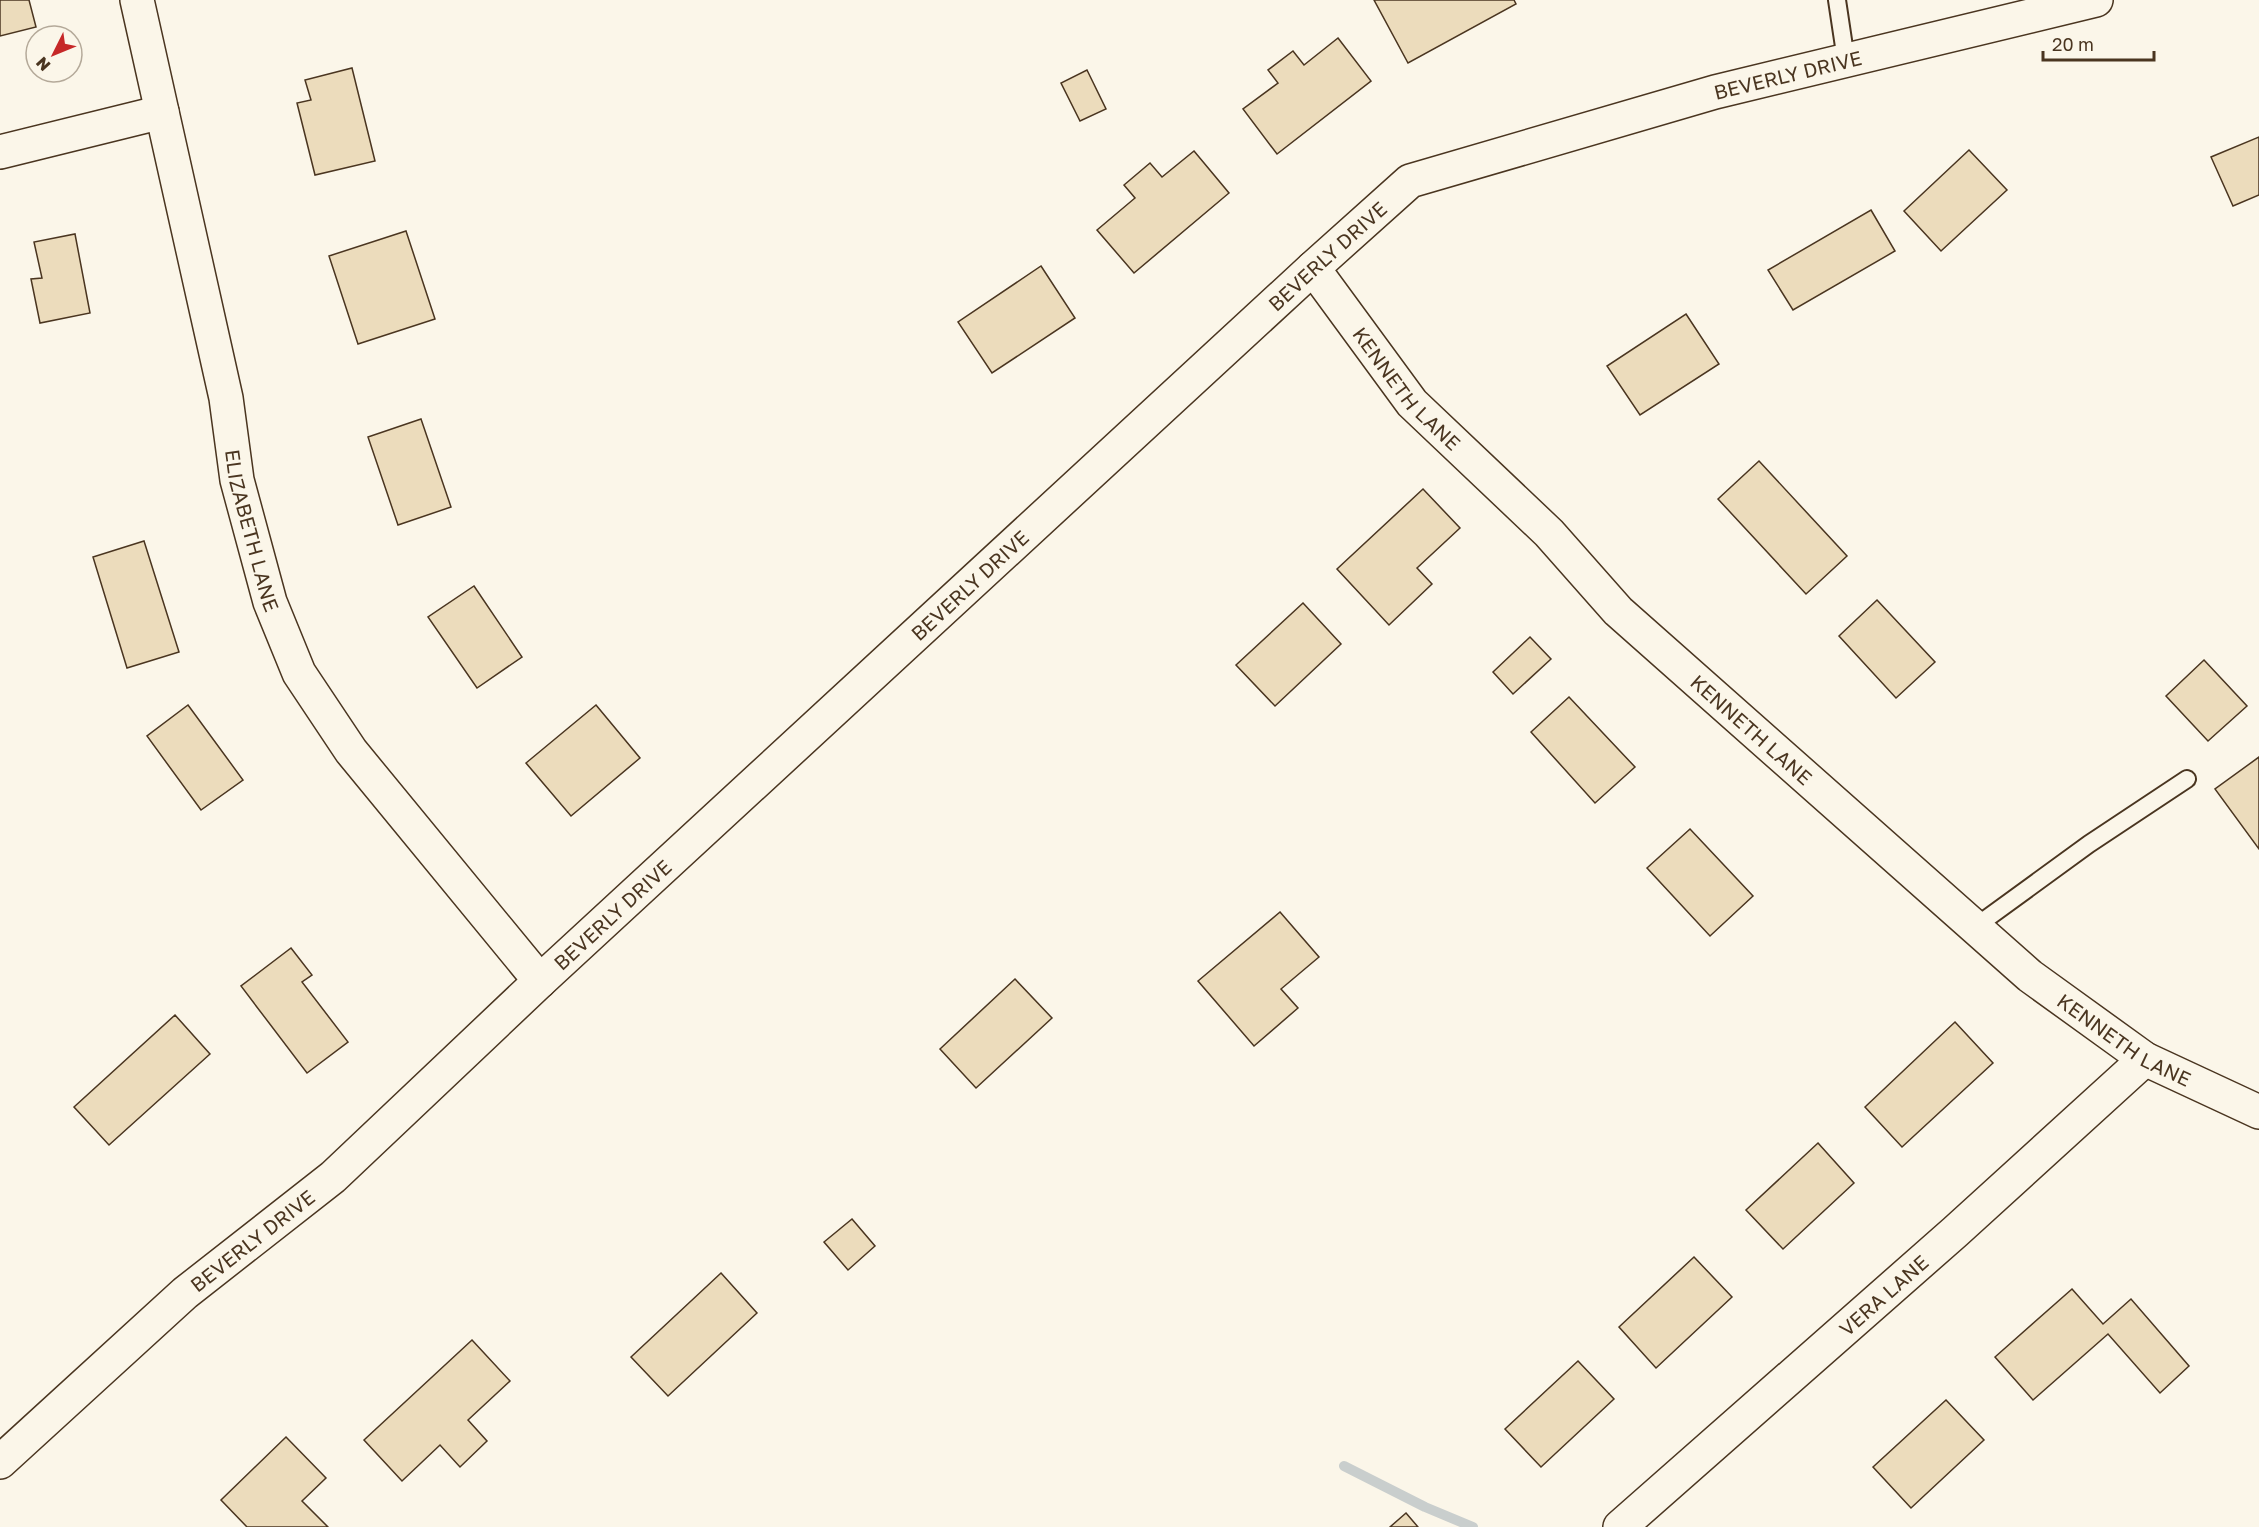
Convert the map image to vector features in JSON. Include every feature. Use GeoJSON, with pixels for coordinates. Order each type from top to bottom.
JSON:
{"type":"FeatureCollection","features":[{"type":"Feature","properties":{"kind":"street","name":"ELIZABETH LANE"},"geometry":{"type":"LineString","coordinates":[[137,0],[226,398],[237,480],[270,602],[299,673],[351,751],[540,981]]}},
{"type":"Feature","properties":{"kind":"street","name":"BEVERLY DRIVE"},"geometry":{"type":"LineString","coordinates":[[0,1462],[185,1293],[333,1177],[540,981],[1313,268],[1410,182],[1715,92],[2096,0]]}},
{"type":"Feature","properties":{"kind":"street"},"geometry":{"type":"LineString","coordinates":[[0,152],[162,112]]}},
{"type":"Feature","properties":{"kind":"street","name":"KENNETH LANE"},"geometry":{"type":"LineString","coordinates":[[1313,268],[1412,403],[1549,533],[1618,611],[2030,976],[2145,1059],[2259,1112]]}},
{"type":"Feature","properties":{"kind":"street","name":"VERA LANE"},"geometry":{"type":"LineString","coordinates":[[1620,1527],[1955,1232],[2145,1059]]}},
{"type":"Feature","properties":{"kind":"lane"},"geometry":{"type":"LineString","coordinates":[[1837,0],[1846,60]]}},
{"type":"Feature","properties":{"kind":"lane"},"geometry":{"type":"LineString","coordinates":[[1975,927],[2089,844],[2187,779]]}},
{"type":"Feature","properties":{"kind":"building"},"geometry":{"type":"Polygon","coordinates":[[[0,0],[29,0],[35,24],[24,24],[24,30],[0,36],[0,0]]]}},
{"type":"Feature","properties":{"kind":"building"},"geometry":{"type":"Polygon","coordinates":[[[1374,0],[1514,0],[1516,4],[1408,63],[1374,0]]]}},
{"type":"Feature","properties":{"kind":"building"},"geometry":{"type":"Polygon","coordinates":[[[1338,38],[1371,81],[1277,154],[1243,109],[1278,83],[1268,70],[1293,51],[1304,65],[1338,38]]]}},
{"type":"Feature","properties":{"kind":"building"},"geometry":{"type":"Polygon","coordinates":[[[352,68],[375,161],[315,175],[297,103],[311,100],[305,80],[352,68]]]}},
{"type":"Feature","properties":{"kind":"building"},"geometry":{"type":"Polygon","coordinates":[[[1087,70],[1106,109],[1080,121],[1061,83],[1087,70]]]}},
{"type":"Feature","properties":{"kind":"building"},"geometry":{"type":"Polygon","coordinates":[[[2259,137],[2259,195],[2233,206],[2211,157],[2259,137]]]}},
{"type":"Feature","properties":{"kind":"building"},"geometry":{"type":"Polygon","coordinates":[[[1969,150],[2007,190],[1941,251],[1904,211],[1969,150]]]}},
{"type":"Feature","properties":{"kind":"building"},"geometry":{"type":"Polygon","coordinates":[[[1194,151],[1229,193],[1134,273],[1097,230],[1135,198],[1124,185],[1150,163],[1162,177],[1194,151]]]}},
{"type":"Feature","properties":{"kind":"building"},"geometry":{"type":"Polygon","coordinates":[[[1871,210],[1895,251],[1793,310],[1768,270],[1871,210]]]}},
{"type":"Feature","properties":{"kind":"building"},"geometry":{"type":"Polygon","coordinates":[[[406,231],[435,319],[358,344],[329,256],[406,231]]]}},
{"type":"Feature","properties":{"kind":"building"},"geometry":{"type":"Polygon","coordinates":[[[75,234],[90,313],[40,323],[31,279],[42,278],[34,242],[75,234]]]}},
{"type":"Feature","properties":{"kind":"building"},"geometry":{"type":"Polygon","coordinates":[[[1041,266],[1075,318],[992,373],[958,322],[1041,266]]]}},
{"type":"Feature","properties":{"kind":"building"},"geometry":{"type":"Polygon","coordinates":[[[1686,314],[1719,364],[1640,415],[1607,366],[1686,314]]]}},
{"type":"Feature","properties":{"kind":"building"},"geometry":{"type":"Polygon","coordinates":[[[421,419],[451,507],[398,525],[368,437],[421,419]]]}},
{"type":"Feature","properties":{"kind":"building"},"geometry":{"type":"Polygon","coordinates":[[[1759,461],[1847,556],[1806,594],[1718,499],[1759,461]]]}},
{"type":"Feature","properties":{"kind":"building"},"geometry":{"type":"Polygon","coordinates":[[[1423,489],[1460,528],[1417,568],[1432,584],[1389,625],[1337,569],[1423,489]]]}},
{"type":"Feature","properties":{"kind":"building"},"geometry":{"type":"Polygon","coordinates":[[[144,541],[179,652],[127,668],[93,557],[144,541]]]}},
{"type":"Feature","properties":{"kind":"building"},"geometry":{"type":"Polygon","coordinates":[[[474,586],[522,657],[477,688],[428,617],[474,586]]]}},
{"type":"Feature","properties":{"kind":"building"},"geometry":{"type":"Polygon","coordinates":[[[1877,600],[1935,662],[1896,698],[1839,636],[1877,600]]]}},
{"type":"Feature","properties":{"kind":"building"},"geometry":{"type":"Polygon","coordinates":[[[1303,603],[1341,644],[1275,706],[1236,665],[1303,603]]]}},
{"type":"Feature","properties":{"kind":"building"},"geometry":{"type":"Polygon","coordinates":[[[1530,637],[1551,659],[1513,694],[1493,672],[1530,637]]]}},
{"type":"Feature","properties":{"kind":"building"},"geometry":{"type":"Polygon","coordinates":[[[2204,660],[2247,706],[2208,741],[2166,696],[2204,660]]]}},
{"type":"Feature","properties":{"kind":"building"},"geometry":{"type":"Polygon","coordinates":[[[1569,697],[1635,767],[1595,803],[1531,732],[1569,697]]]}},
{"type":"Feature","properties":{"kind":"building"},"geometry":{"type":"Polygon","coordinates":[[[188,705],[243,780],[201,810],[147,736],[188,705]]]}},
{"type":"Feature","properties":{"kind":"building"},"geometry":{"type":"Polygon","coordinates":[[[596,705],[640,758],[571,816],[526,763],[596,705]]]}},
{"type":"Feature","properties":{"kind":"building"},"geometry":{"type":"Polygon","coordinates":[[[2259,757],[2259,849],[2215,789],[2259,757]]]}},
{"type":"Feature","properties":{"kind":"building"},"geometry":{"type":"Polygon","coordinates":[[[1690,829],[1753,896],[1710,936],[1647,868],[1690,829]]]}},
{"type":"Feature","properties":{"kind":"building"},"geometry":{"type":"Polygon","coordinates":[[[1280,912],[1319,957],[1281,989],[1298,1008],[1254,1046],[1198,981],[1280,912]]]}},
{"type":"Feature","properties":{"kind":"building"},"geometry":{"type":"Polygon","coordinates":[[[291,948],[312,975],[302,982],[348,1042],[307,1073],[241,986],[291,948]]]}},
{"type":"Feature","properties":{"kind":"building"},"geometry":{"type":"Polygon","coordinates":[[[1015,979],[1052,1018],[976,1088],[940,1049],[1015,979]]]}},
{"type":"Feature","properties":{"kind":"building"},"geometry":{"type":"Polygon","coordinates":[[[175,1015],[210,1054],[109,1145],[74,1107],[175,1015]]]}},
{"type":"Feature","properties":{"kind":"building"},"geometry":{"type":"Polygon","coordinates":[[[1955,1022],[1993,1063],[1902,1147],[1865,1107],[1955,1022]]]}},
{"type":"Feature","properties":{"kind":"building"},"geometry":{"type":"Polygon","coordinates":[[[1818,1143],[1854,1183],[1783,1249],[1746,1210],[1818,1143]]]}},
{"type":"Feature","properties":{"kind":"building"},"geometry":{"type":"Polygon","coordinates":[[[852,1219],[875,1246],[848,1270],[824,1242],[852,1219]]]}},
{"type":"Feature","properties":{"kind":"building"},"geometry":{"type":"Polygon","coordinates":[[[1694,1257],[1732,1297],[1656,1368],[1619,1327],[1694,1257]]]}},
{"type":"Feature","properties":{"kind":"building"},"geometry":{"type":"Polygon","coordinates":[[[721,1273],[757,1313],[668,1396],[631,1357],[721,1273]]]}},
{"type":"Feature","properties":{"kind":"building"},"geometry":{"type":"Polygon","coordinates":[[[2072,1289],[2103,1324],[2131,1299],[2189,1366],[2160,1393],[2108,1334],[2033,1400],[1995,1357],[2072,1289]]]}},
{"type":"Feature","properties":{"kind":"building"},"geometry":{"type":"Polygon","coordinates":[[[472,1340],[510,1381],[468,1420],[487,1441],[460,1467],[440,1445],[402,1481],[364,1440],[472,1340]]]}},
{"type":"Feature","properties":{"kind":"building"},"geometry":{"type":"Polygon","coordinates":[[[1578,1361],[1614,1399],[1541,1467],[1505,1429],[1578,1361]]]}},
{"type":"Feature","properties":{"kind":"building"},"geometry":{"type":"Polygon","coordinates":[[[1946,1400],[1984,1440],[1911,1508],[1873,1467],[1946,1400]]]}},
{"type":"Feature","properties":{"kind":"building"},"geometry":{"type":"Polygon","coordinates":[[[286,1437],[326,1478],[302,1501],[328,1527],[247,1527],[221,1500],[286,1437]]]}},
{"type":"Feature","properties":{"kind":"building"},"geometry":{"type":"Polygon","coordinates":[[[1406,1513],[1418,1527],[1390,1527],[1406,1513]]]}},
{"type":"Feature","properties":{"kind":"waterway"},"geometry":{"type":"LineString","coordinates":[[1344,1466],[1425,1507],[1473,1527]]}}]}
